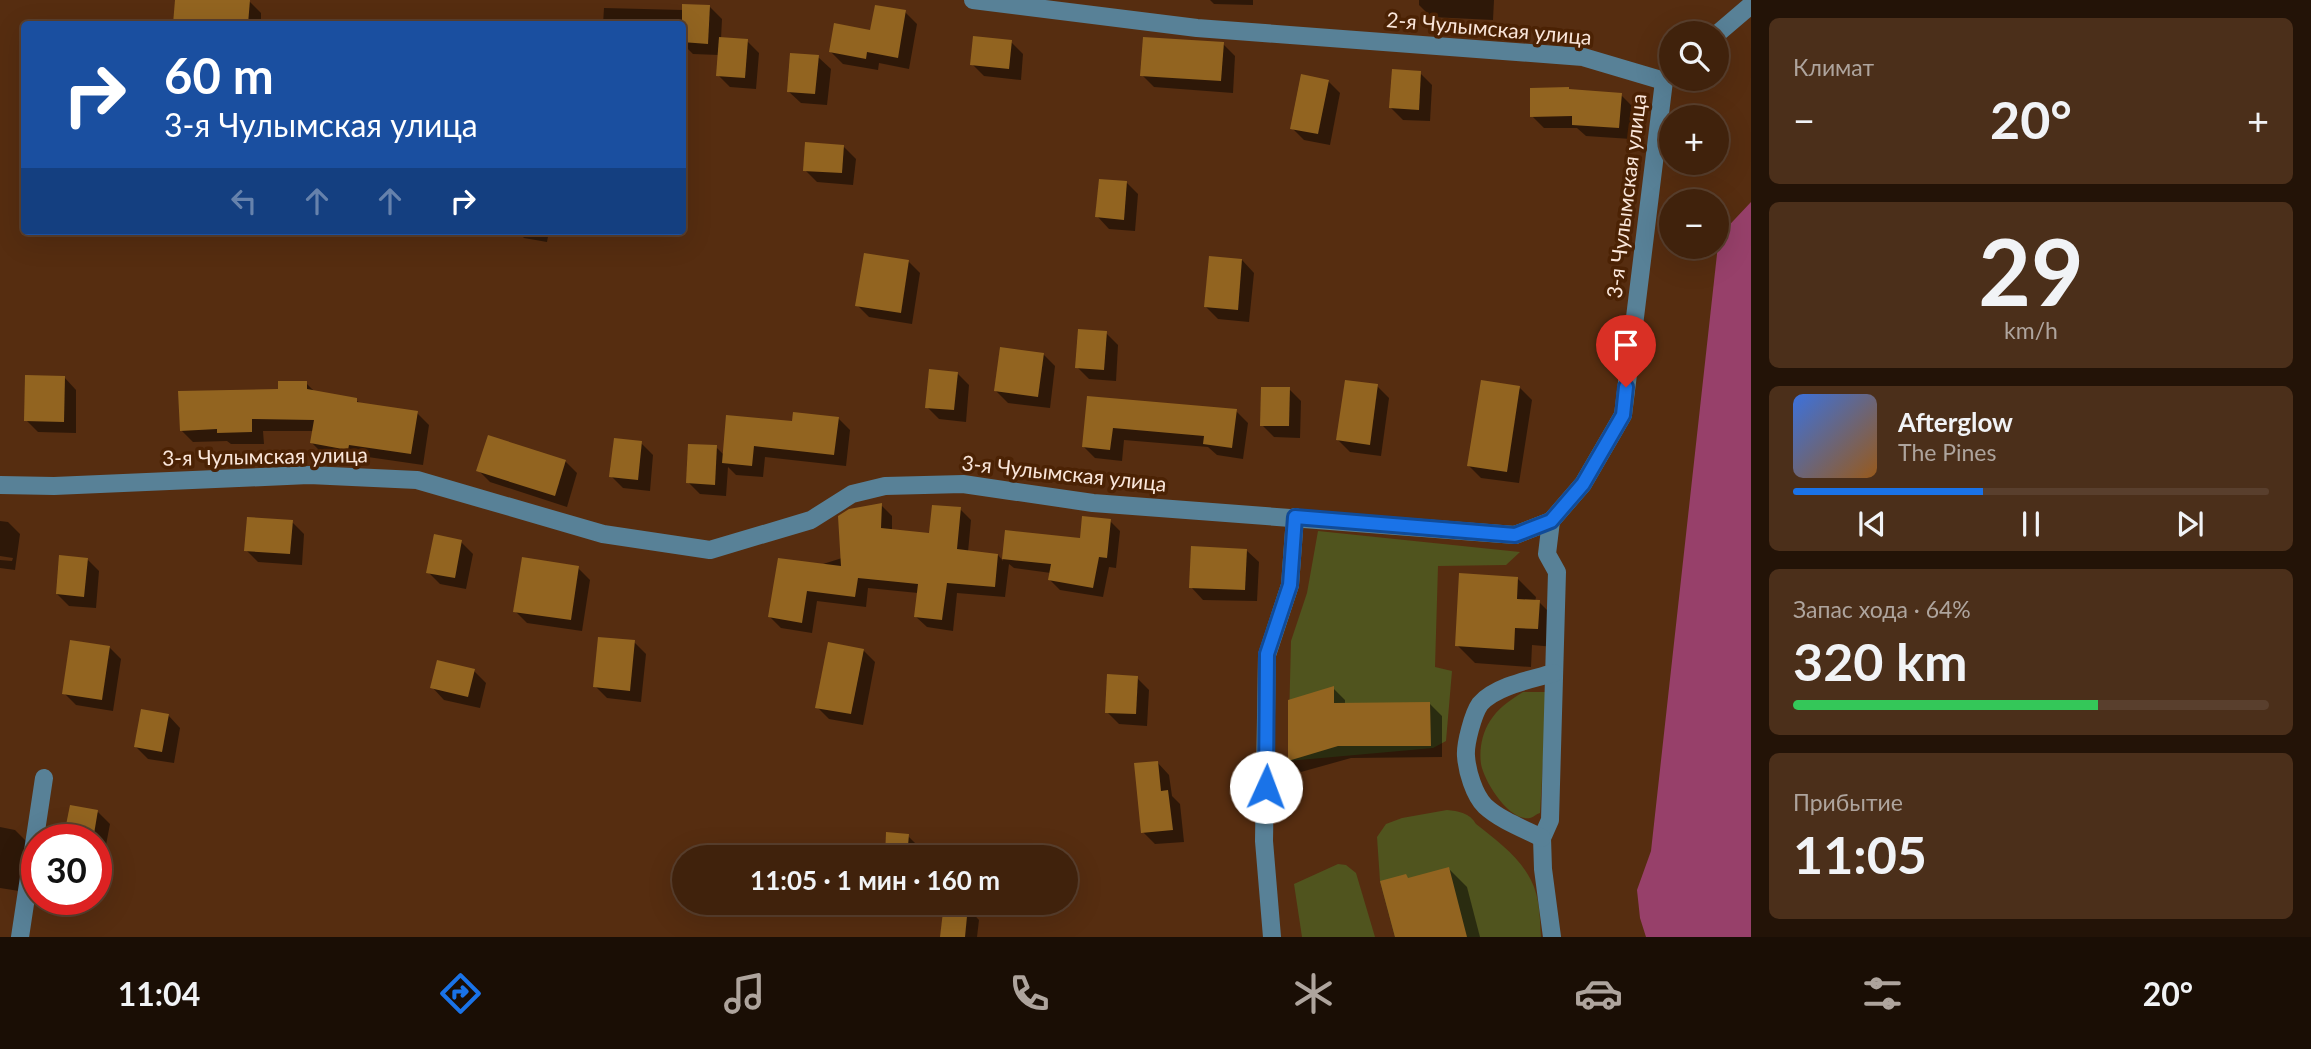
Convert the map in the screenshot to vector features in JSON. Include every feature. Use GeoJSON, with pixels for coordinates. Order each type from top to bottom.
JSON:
{"type":"FeatureCollection","features":[{"type":"Feature","properties":{"kind":"street","name":"2-я Чулымская улица"},"geometry":{"type":"LineString","coordinates":[[973,0],[1198,28],[1583,57],[1659,76]]}},
{"type":"Feature","properties":{"kind":"street"},"geometry":{"type":"LineString","coordinates":[[1729,24],[1751,5]]}},
{"type":"Feature","properties":{"kind":"street","name":"3-я Чулымская улица"},"geometry":{"type":"LineString","coordinates":[[0,485],[54,486],[309,475],[417,480],[603,534],[710,550],[811,520],[852,494],[885,486],[963,484],[1093,503],[1515,535],[1551,521],[1583,484],[1623,415],[1665,91]]}},
{"type":"Feature","properties":{"kind":"street"},"geometry":{"type":"LineString","coordinates":[[1272,937],[1264,841],[1267,654],[1290,585],[1295,517]]}},
{"type":"Feature","properties":{"kind":"street"},"geometry":{"type":"LineString","coordinates":[[1551,521],[1547,554],[1557,572],[1550,820],[1542,838],[1543,869],[1552,937]]}},
{"type":"Feature","properties":{"kind":"street"},"geometry":{"type":"LineString","coordinates":[[1542,838],[1485,806],[1473,785],[1465,755],[1469,730],[1480,704],[1505,687],[1554,673]]}},
{"type":"Feature","properties":{"kind":"street"},"geometry":{"type":"LineString","coordinates":[[20,937],[44,778]]}},
{"type":"Feature","properties":{"kind":"green space"},"geometry":{"type":"Polygon","coordinates":[[[1318,531],[1520,552],[1506,565],[1438,566],[1435,667],[1452,671],[1446,741],[1433,748],[1288,761],[1291,641],[1307,593],[1318,531]]]}},
{"type":"Feature","properties":{"kind":"green space"},"geometry":{"type":"Polygon","coordinates":[[[1523,692],[1547,692],[1540,813],[1530,818],[1514,814],[1499,799],[1487,780],[1480,759],[1483,736],[1490,721],[1500,708],[1523,692]]]}},
{"type":"Feature","properties":{"kind":"green space"},"geometry":{"type":"Polygon","coordinates":[[[1447,810],[1470,817],[1503,846],[1526,872],[1536,893],[1541,937],[1395,937],[1380,881],[1377,837],[1386,824],[1402,818],[1447,810]]]}},
{"type":"Feature","properties":{"kind":"green space"},"geometry":{"type":"Polygon","coordinates":[[[1338,864],[1346,865],[1356,873],[1375,937],[1302,937],[1294,884],[1338,864]]]}},
{"type":"Feature","properties":{"kind":"shaded area"},"geometry":{"type":"Polygon","coordinates":[[[1751,202],[1751,937],[1646,937],[1640,918],[1637,890],[1651,851],[1716,259],[1729,259],[1729,225],[1751,202]]]}},
{"type":"Feature","properties":{"kind":"building"},"geometry":{"type":"Polygon","coordinates":[[[175,0],[250,0],[248,21],[173,21],[175,0]]]}},
{"type":"Feature","properties":{"kind":"building"},"geometry":{"type":"Polygon","coordinates":[[[682,4],[710,5],[708,44],[686,42],[686,21],[682,21],[682,4]]]}},
{"type":"Feature","properties":{"kind":"building"},"geometry":{"type":"Polygon","coordinates":[[[875,5],[906,10],[898,58],[867,52],[866,59],[829,52],[834,23],[870,30],[875,5]]]}},
{"type":"Feature","properties":{"kind":"building"},"geometry":{"type":"Polygon","coordinates":[[[973,36],[1012,40],[1009,69],[970,65],[973,36]]]}},
{"type":"Feature","properties":{"kind":"building"},"geometry":{"type":"Polygon","coordinates":[[[719,37],[748,39],[745,78],[716,76],[719,37]]]}},
{"type":"Feature","properties":{"kind":"building"},"geometry":{"type":"Polygon","coordinates":[[[1143,37],[1224,42],[1221,81],[1140,76],[1143,37]]]}},
{"type":"Feature","properties":{"kind":"building"},"geometry":{"type":"Polygon","coordinates":[[[790,53],[819,55],[815,94],[787,92],[790,53]]]}},
{"type":"Feature","properties":{"kind":"building"},"geometry":{"type":"Polygon","coordinates":[[[1392,69],[1421,71],[1419,110],[1389,108],[1392,69]]]}},
{"type":"Feature","properties":{"kind":"building"},"geometry":{"type":"Polygon","coordinates":[[[1301,74],[1329,80],[1318,134],[1290,129],[1301,74]]]}},
{"type":"Feature","properties":{"kind":"building"},"geometry":{"type":"Polygon","coordinates":[[[1569,87],[1622,93],[1619,128],[1572,125],[1572,116],[1530,117],[1530,88],[1569,87]]]}},
{"type":"Feature","properties":{"kind":"building"},"geometry":{"type":"Polygon","coordinates":[[[805,142],[844,145],[842,173],[803,171],[805,142]]]}},
{"type":"Feature","properties":{"kind":"building"},"geometry":{"type":"Polygon","coordinates":[[[1099,179],[1127,181],[1124,220],[1095,217],[1099,179]]]}},
{"type":"Feature","properties":{"kind":"building"},"geometry":{"type":"Polygon","coordinates":[[[864,253],[909,260],[901,313],[855,306],[864,253]]]}},
{"type":"Feature","properties":{"kind":"building"},"geometry":{"type":"Polygon","coordinates":[[[1209,256],[1242,259],[1238,310],[1204,307],[1209,256]]]}},
{"type":"Feature","properties":{"kind":"building"},"geometry":{"type":"Polygon","coordinates":[[[1078,329],[1107,331],[1104,370],[1075,368],[1078,329]]]}},
{"type":"Feature","properties":{"kind":"building"},"geometry":{"type":"Polygon","coordinates":[[[1000,347],[1044,353],[1038,397],[994,391],[1000,347]]]}},
{"type":"Feature","properties":{"kind":"building"},"geometry":{"type":"Polygon","coordinates":[[[929,369],[958,372],[954,410],[925,408],[929,369]]]}},
{"type":"Feature","properties":{"kind":"building"},"geometry":{"type":"Polygon","coordinates":[[[25,375],[65,376],[64,422],[24,421],[25,375]]]}},
{"type":"Feature","properties":{"kind":"building"},"geometry":{"type":"Polygon","coordinates":[[[1345,380],[1378,384],[1370,445],[1336,440],[1345,380]]]}},
{"type":"Feature","properties":{"kind":"building"},"geometry":{"type":"Polygon","coordinates":[[[1481,380],[1520,386],[1507,472],[1467,466],[1481,380]]]}},
{"type":"Feature","properties":{"kind":"building"},"geometry":{"type":"Polygon","coordinates":[[[278,381],[307,381],[307,389],[357,398],[357,402],[418,411],[411,454],[349,445],[348,450],[310,443],[314,420],[252,419],[252,432],[217,433],[217,429],[180,431],[178,391],[278,389],[278,381]]]}},
{"type":"Feature","properties":{"kind":"building"},"geometry":{"type":"Polygon","coordinates":[[[1261,387],[1290,387],[1289,426],[1260,426],[1261,387]]]}},
{"type":"Feature","properties":{"kind":"building"},"geometry":{"type":"Polygon","coordinates":[[[1087,396],[1237,409],[1232,448],[1203,444],[1204,436],[1113,428],[1110,450],[1082,447],[1087,396]]]}},
{"type":"Feature","properties":{"kind":"building"},"geometry":{"type":"Polygon","coordinates":[[[793,412],[839,417],[834,455],[754,446],[752,466],[722,463],[726,415],[792,421],[793,412]]]}},
{"type":"Feature","properties":{"kind":"building"},"geometry":{"type":"Polygon","coordinates":[[[488,435],[566,460],[555,496],[476,471],[488,435]]]}},
{"type":"Feature","properties":{"kind":"building"},"geometry":{"type":"Polygon","coordinates":[[[614,438],[642,441],[638,480],[609,477],[614,438]]]}},
{"type":"Feature","properties":{"kind":"building"},"geometry":{"type":"Polygon","coordinates":[[[688,444],[717,445],[715,485],[686,483],[688,444]]]}},
{"type":"Feature","properties":{"kind":"building"},"geometry":{"type":"Polygon","coordinates":[[[882,503],[881,528],[929,533],[932,505],[961,507],[957,549],[998,554],[995,587],[947,583],[942,620],[914,617],[918,584],[858,578],[855,597],[807,591],[802,623],[768,617],[778,558],[841,566],[838,516],[849,509],[882,503]]]}},
{"type":"Feature","properties":{"kind":"building"},"geometry":{"type":"Polygon","coordinates":[[[1082,516],[1111,519],[1107,558],[1099,557],[1093,588],[1048,580],[1051,564],[1002,559],[1005,530],[1080,538],[1082,516]]]}},
{"type":"Feature","properties":{"kind":"building"},"geometry":{"type":"Polygon","coordinates":[[[247,517],[293,520],[290,554],[244,551],[247,517]]]}},
{"type":"Feature","properties":{"kind":"building"},"geometry":{"type":"Polygon","coordinates":[[[434,534],[462,540],[455,578],[426,573],[434,534]]]}},
{"type":"Feature","properties":{"kind":"building"},"geometry":{"type":"Polygon","coordinates":[[[1191,546],[1247,549],[1245,590],[1189,588],[1191,546]]]}},
{"type":"Feature","properties":{"kind":"building"},"geometry":{"type":"Polygon","coordinates":[[[59,555],[88,558],[84,597],[56,594],[59,555]]]}},
{"type":"Feature","properties":{"kind":"building"},"geometry":{"type":"Polygon","coordinates":[[[522,557],[579,566],[571,620],[513,612],[522,557]]]}},
{"type":"Feature","properties":{"kind":"building"},"geometry":{"type":"Polygon","coordinates":[[[1459,573],[1518,577],[1517,599],[1540,600],[1538,629],[1515,628],[1514,650],[1455,646],[1459,573]]]}},
{"type":"Feature","properties":{"kind":"building"},"geometry":{"type":"Polygon","coordinates":[[[598,637],[635,640],[630,691],[593,687],[598,637]]]}},
{"type":"Feature","properties":{"kind":"building"},"geometry":{"type":"Polygon","coordinates":[[[70,640],[110,646],[102,700],[62,694],[70,640]]]}},
{"type":"Feature","properties":{"kind":"building"},"geometry":{"type":"Polygon","coordinates":[[[828,642],[864,649],[851,714],[815,708],[828,642]]]}},
{"type":"Feature","properties":{"kind":"building"},"geometry":{"type":"Polygon","coordinates":[[[437,660],[475,669],[468,697],[430,688],[437,660]]]}},
{"type":"Feature","properties":{"kind":"building"},"geometry":{"type":"Polygon","coordinates":[[[1107,674],[1138,676],[1136,714],[1105,713],[1107,674]]]}},
{"type":"Feature","properties":{"kind":"building"},"geometry":{"type":"Polygon","coordinates":[[[1334,686],[1334,703],[1430,702],[1431,746],[1338,746],[1288,761],[1288,700],[1334,686]]]}},
{"type":"Feature","properties":{"kind":"building"},"geometry":{"type":"Polygon","coordinates":[[[141,709],[169,714],[162,752],[134,747],[141,709]]]}},
{"type":"Feature","properties":{"kind":"building"},"geometry":{"type":"Polygon","coordinates":[[[1158,761],[1161,791],[1168,790],[1173,830],[1141,833],[1134,763],[1158,761]]]}},
{"type":"Feature","properties":{"kind":"building"},"geometry":{"type":"Polygon","coordinates":[[[70,805],[98,810],[96,824],[66,824],[70,805]]]}},
{"type":"Feature","properties":{"kind":"building"},"geometry":{"type":"Polygon","coordinates":[[[886,832],[909,834],[908,845],[886,845],[886,832]]]}},
{"type":"Feature","properties":{"kind":"building"},"geometry":{"type":"Polygon","coordinates":[[[1449,867],[1467,937],[1395,937],[1380,881],[1406,874],[1408,878],[1449,867]]]}},
{"type":"Feature","properties":{"kind":"building"},"geometry":{"type":"Polygon","coordinates":[[[943,915],[967,915],[965,937],[940,937],[943,915]]]}},
{"type":"Feature","properties":{"kind":"route"},"geometry":{"type":"LineString","coordinates":[[1266,787],[1267,654],[1290,585],[1295,517],[1515,535],[1551,521],[1583,484],[1623,415],[1626,387]]}}]}
